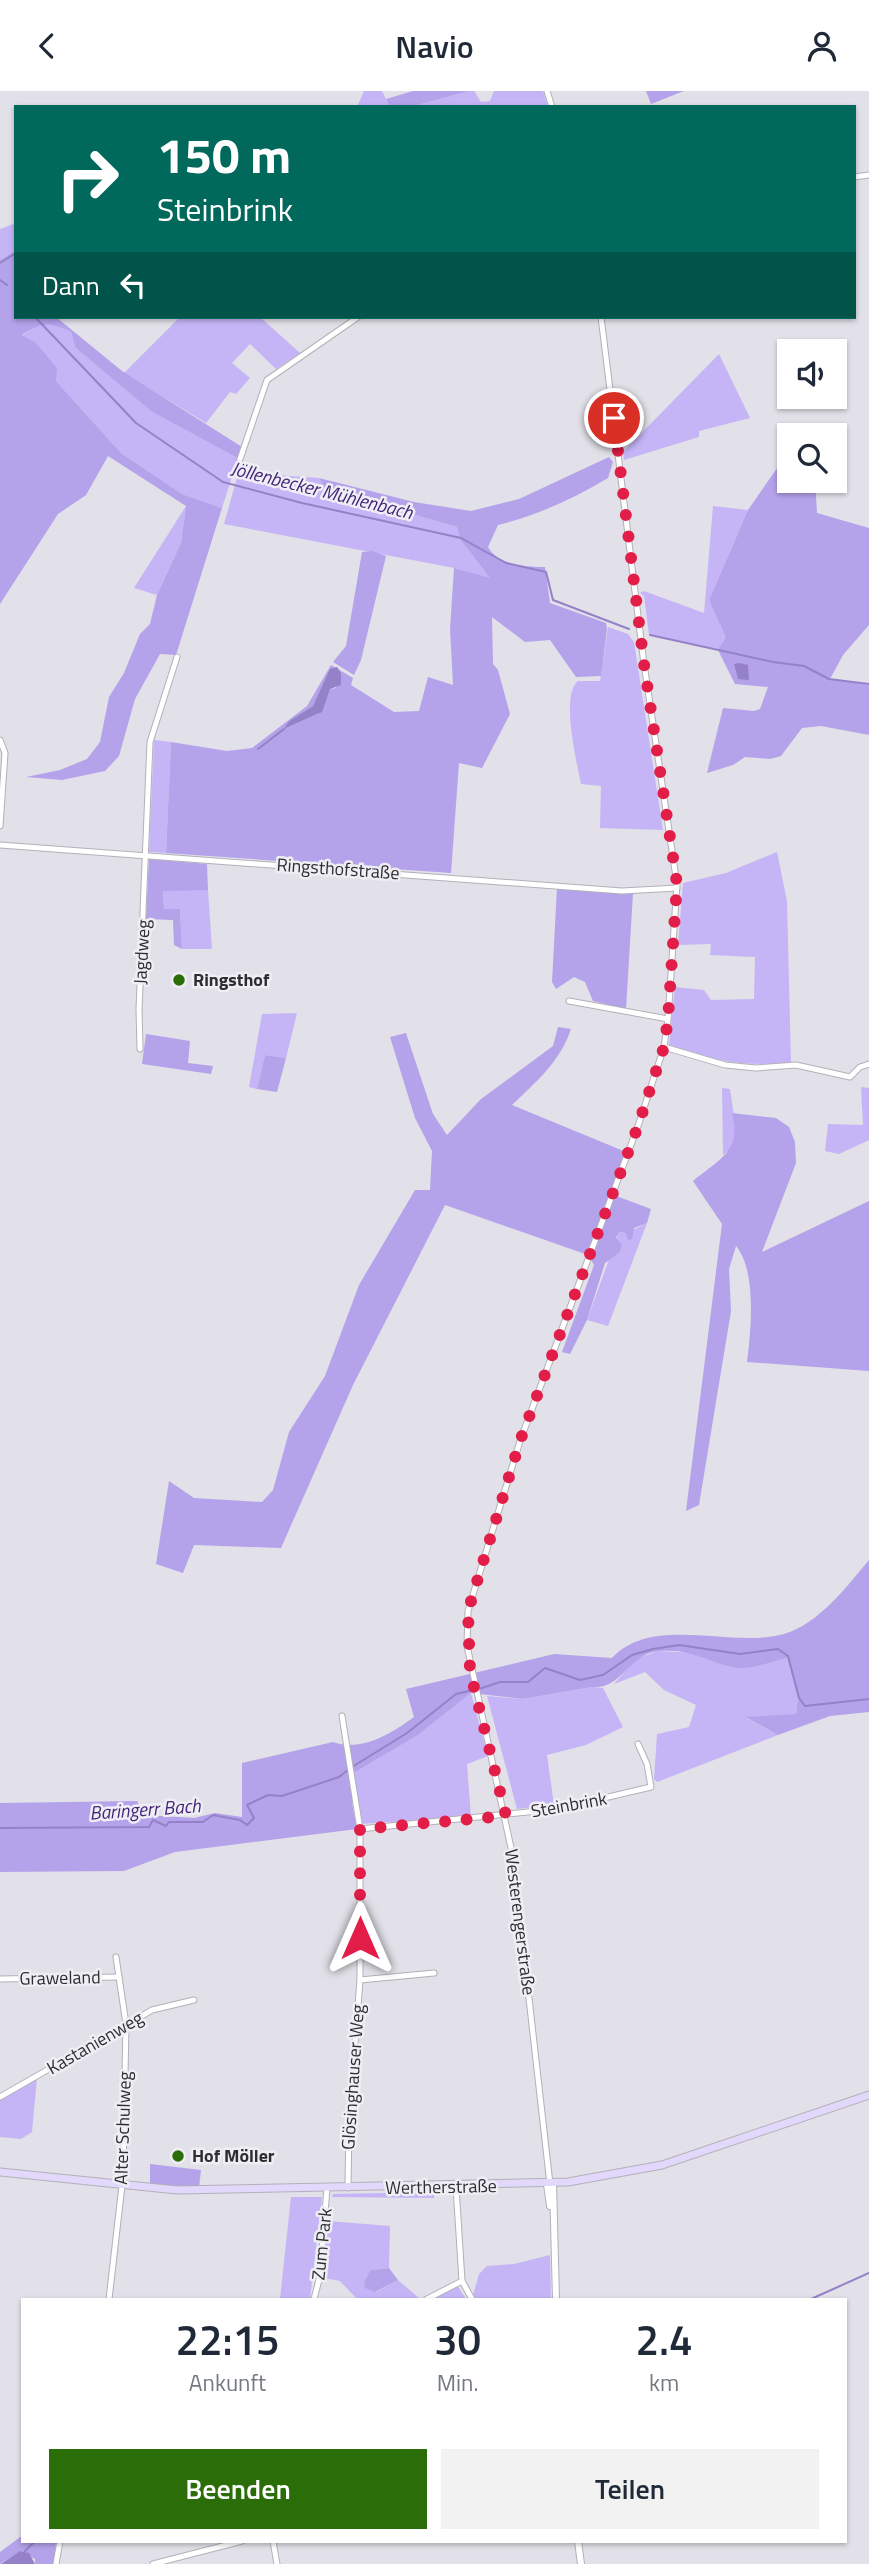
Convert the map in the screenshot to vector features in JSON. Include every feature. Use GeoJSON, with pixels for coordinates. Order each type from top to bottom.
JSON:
{"type":"FeatureCollection","features":[{"type":"Feature","properties":{"kind":"main road","name":"Wertherstraße"},"geometry":{"type":"LineString","coordinates":[[0,2172],[122,2186],[177,2189],[550,2184],[619,2175],[662,2165],[869,2095]]}},
{"type":"Feature","properties":{"kind":"street"},"geometry":{"type":"LineString","coordinates":[[240,459],[267,380],[355,319]]}},
{"type":"Feature","properties":{"kind":"street","name":"Westerengerstraße"},"geometry":{"type":"LineString","coordinates":[[556,2298],[550,2184],[519,1900],[506,1816],[474,1688],[467,1646],[468,1611],[520,1441],[614,1195],[664,1047],[668,1019],[677,888],[644,664],[601,319]]}},
{"type":"Feature","properties":{"kind":"street","name":"Jagdweg"},"geometry":{"type":"LineString","coordinates":[[140,1049],[150,742],[177,657]]}},
{"type":"Feature","properties":{"kind":"street"},"geometry":{"type":"LineString","coordinates":[[0,740],[5,753],[0,826]]}},
{"type":"Feature","properties":{"kind":"street","name":"Ringsthofstraße"},"geometry":{"type":"LineString","coordinates":[[0,845],[622,891],[677,888]]}},
{"type":"Feature","properties":{"kind":"street"},"geometry":{"type":"LineString","coordinates":[[569,1001],[668,1019]]}},
{"type":"Feature","properties":{"kind":"street"},"geometry":{"type":"LineString","coordinates":[[664,1047],[725,1065],[756,1068],[796,1065],[850,1077],[860,1067],[869,1064]]}},
{"type":"Feature","properties":{"kind":"street","name":"Glösinghauser Weg"},"geometry":{"type":"LineString","coordinates":[[342,1716],[360,1829],[360,1980],[349,2120],[348,2188]]}},
{"type":"Feature","properties":{"kind":"street","name":"Steinbrink"},"geometry":{"type":"LineString","coordinates":[[360,1829],[557,1809],[651,1787],[647,1764],[638,1744]]}},
{"type":"Feature","properties":{"kind":"street","name":"Alter Schulweg"},"geometry":{"type":"LineString","coordinates":[[109,2298],[122,2186],[126,2024],[116,1957]]}},
{"type":"Feature","properties":{"kind":"street"},"geometry":{"type":"LineString","coordinates":[[360,1980],[434,1973]]}},
{"type":"Feature","properties":{"kind":"street","name":"Graweland"},"geometry":{"type":"LineString","coordinates":[[0,1979],[119,1977]]}},
{"type":"Feature","properties":{"kind":"street","name":"Kastanienweg"},"geometry":{"type":"LineString","coordinates":[[0,2097],[152,2010],[194,2000]]}},
{"type":"Feature","properties":{"kind":"street"},"geometry":{"type":"LineString","coordinates":[[456,2187],[461,2281],[471,2298]]}},
{"type":"Feature","properties":{"kind":"street","name":"Zum Park"},"geometry":{"type":"LineString","coordinates":[[314,2298],[320,2276],[327,2188]]}},
{"type":"Feature","properties":{"kind":"street"},"geometry":{"type":"LineString","coordinates":[[429,2298],[461,2281]]}},
{"type":"Feature","properties":{"kind":"street"},"geometry":{"type":"LineString","coordinates":[[56,2564],[60,2543]]}},
{"type":"Feature","properties":{"kind":"street"},"geometry":{"type":"LineString","coordinates":[[153,2564],[234,2543]]}},
{"type":"Feature","properties":{"kind":"street"},"geometry":{"type":"LineString","coordinates":[[273,2543],[277,2564]]}},
{"type":"Feature","properties":{"kind":"street"},"geometry":{"type":"LineString","coordinates":[[578,2543],[581,2564]]}},
{"type":"Feature","properties":{"kind":"shaded area"},"geometry":{"type":"Polygon","coordinates":[[[364,91],[382,91],[389,105],[358,105],[364,91]]]}},
{"type":"Feature","properties":{"kind":"shaded area"},"geometry":{"type":"Polygon","coordinates":[[[413,91],[470,91],[417,105],[389,105],[386,99],[413,91]]]}},
{"type":"Feature","properties":{"kind":"shaded area"},"geometry":{"type":"Polygon","coordinates":[[[470,91],[474,91],[481,102],[490,101],[494,91],[543,91],[547,105],[417,105],[470,91]]]}},
{"type":"Feature","properties":{"kind":"shaded area"},"geometry":{"type":"Polygon","coordinates":[[[646,91],[684,91],[651,104],[646,91]]]}},
{"type":"Feature","properties":{"kind":"shaded area"},"geometry":{"type":"Polygon","coordinates":[[[14,224],[14,251],[0,260],[0,229],[14,224]]]}},
{"type":"Feature","properties":{"kind":"shaded area"},"geometry":{"type":"Polygon","coordinates":[[[14,251],[14,319],[58,319],[122,371],[242,447],[238,458],[151,411],[75,347],[71,332],[46,325],[22,335],[36,343],[57,368],[56,381],[121,453],[182,494],[222,508],[176,655],[160,654],[135,699],[119,756],[105,771],[62,780],[26,777],[60,770],[87,759],[100,742],[109,697],[124,673],[140,634],[150,624],[157,595],[181,543],[186,506],[108,456],[86,495],[58,514],[0,604],[0,260],[14,251]]]}},
{"type":"Feature","properties":{"kind":"shaded area"},"geometry":{"type":"Polygon","coordinates":[[[178,319],[262,319],[300,353],[276,369],[250,344],[232,363],[250,378],[236,394],[230,392],[206,423],[124,373],[178,319]]]}},
{"type":"Feature","properties":{"kind":"shaded area"},"geometry":{"type":"Polygon","coordinates":[[[53,323],[71,332],[75,347],[238,458],[222,508],[182,494],[121,453],[56,381],[56,375],[22,336],[35,325],[53,323]]]}},
{"type":"Feature","properties":{"kind":"shaded area"},"geometry":{"type":"Polygon","coordinates":[[[719,354],[750,418],[699,431],[699,437],[624,460],[623,452],[719,354]]]}},
{"type":"Feature","properties":{"kind":"shaded area"},"geometry":{"type":"Polygon","coordinates":[[[609,457],[613,462],[608,478],[595,486],[541,511],[498,525],[488,547],[498,558],[505,561],[545,567],[550,603],[606,623],[601,676],[576,677],[550,640],[525,642],[492,617],[493,664],[498,670],[510,714],[482,768],[459,763],[451,873],[166,853],[171,742],[227,751],[252,748],[307,706],[331,665],[353,678],[351,685],[394,712],[419,711],[428,677],[453,685],[450,629],[454,568],[490,578],[460,539],[457,527],[373,503],[328,496],[319,478],[414,502],[471,511],[519,499],[609,457]],[[334,668],[313,706],[289,721],[286,728],[318,714],[330,689],[336,688],[334,668]]]}},
{"type":"Feature","properties":{"kind":"shaded area"},"geometry":{"type":"Polygon","coordinates":[[[242,460],[263,474],[319,478],[328,496],[373,503],[457,527],[460,539],[491,579],[454,568],[224,524],[242,460]]]}},
{"type":"Feature","properties":{"kind":"shaded area"},"geometry":{"type":"Polygon","coordinates":[[[777,468],[777,493],[816,493],[817,513],[869,528],[869,625],[843,655],[830,679],[869,685],[869,735],[821,726],[802,728],[781,756],[770,759],[745,757],[733,765],[707,773],[723,708],[754,711],[760,709],[768,687],[735,684],[718,650],[726,637],[709,600],[748,510],[777,468]]]}},
{"type":"Feature","properties":{"kind":"shaded area"},"geometry":{"type":"Polygon","coordinates":[[[186,506],[181,543],[157,595],[134,588],[186,506]]]}},
{"type":"Feature","properties":{"kind":"shaded area"},"geometry":{"type":"Polygon","coordinates":[[[713,506],[748,510],[709,600],[727,637],[718,650],[649,635],[644,596],[640,593],[644,591],[704,613],[713,506]]]}},
{"type":"Feature","properties":{"kind":"shaded area"},"geometry":{"type":"Polygon","coordinates":[[[372,551],[386,556],[361,660],[354,675],[333,662],[346,646],[362,552],[372,551]]]}},
{"type":"Feature","properties":{"kind":"shaded area"},"geometry":{"type":"Polygon","coordinates":[[[608,627],[628,634],[634,642],[663,830],[600,828],[601,786],[581,784],[571,730],[570,700],[578,681],[600,681],[608,627]]]}},
{"type":"Feature","properties":{"kind":"shaded area"},"geometry":{"type":"Polygon","coordinates":[[[734,664],[748,665],[749,680],[738,679],[734,664]]]}},
{"type":"Feature","properties":{"kind":"shaded area"},"geometry":{"type":"Polygon","coordinates":[[[337,667],[341,673],[341,685],[330,689],[322,712],[284,729],[289,721],[313,706],[330,669],[337,667]]]}},
{"type":"Feature","properties":{"kind":"shaded area"},"geometry":{"type":"Polygon","coordinates":[[[154,740],[171,742],[166,853],[149,852],[154,740]]]}},
{"type":"Feature","properties":{"kind":"shaded area"},"geometry":{"type":"Polygon","coordinates":[[[777,852],[787,901],[791,1063],[729,1062],[669,1046],[675,987],[704,990],[711,1000],[754,999],[755,957],[710,955],[711,944],[678,945],[683,883],[726,873],[777,852]]]}},
{"type":"Feature","properties":{"kind":"shaded area"},"geometry":{"type":"Polygon","coordinates":[[[149,859],[207,864],[208,890],[163,891],[164,909],[180,909],[182,949],[174,945],[173,920],[146,919],[149,859]]]}},
{"type":"Feature","properties":{"kind":"shaded area"},"geometry":{"type":"Polygon","coordinates":[[[557,888],[633,893],[626,1009],[593,1001],[585,982],[574,977],[556,989],[552,982],[557,888]]]}},
{"type":"Feature","properties":{"kind":"shaded area"},"geometry":{"type":"Polygon","coordinates":[[[163,890],[208,890],[212,949],[182,949],[180,909],[164,909],[163,890]]]}},
{"type":"Feature","properties":{"kind":"shaded area"},"geometry":{"type":"Polygon","coordinates":[[[297,1013],[286,1058],[265,1055],[257,1089],[249,1087],[262,1014],[297,1013]]]}},
{"type":"Feature","properties":{"kind":"shaded area"},"geometry":{"type":"Polygon","coordinates":[[[558,1027],[571,1029],[561,1052],[512,1105],[626,1152],[611,1194],[651,1209],[647,1223],[634,1228],[632,1239],[628,1240],[626,1233],[619,1232],[616,1238],[622,1245],[620,1252],[605,1263],[587,1320],[570,1354],[562,1352],[594,1265],[588,1255],[445,1205],[353,1385],[281,1548],[194,1545],[183,1573],[156,1564],[169,1481],[194,1498],[262,1502],[273,1490],[289,1432],[325,1376],[359,1285],[415,1190],[430,1190],[432,1151],[415,1118],[390,1037],[406,1033],[433,1114],[447,1135],[481,1099],[553,1046],[558,1027]]]}},
{"type":"Feature","properties":{"kind":"shaded area"},"geometry":{"type":"Polygon","coordinates":[[[146,1034],[190,1041],[188,1063],[213,1066],[211,1074],[142,1064],[146,1034]]]}},
{"type":"Feature","properties":{"kind":"shaded area"},"geometry":{"type":"Polygon","coordinates":[[[265,1055],[286,1058],[277,1092],[257,1089],[265,1055]]]}},
{"type":"Feature","properties":{"kind":"shaded area"},"geometry":{"type":"Polygon","coordinates":[[[861,1087],[869,1088],[869,1140],[839,1154],[825,1151],[828,1124],[863,1125],[861,1087]]]}},
{"type":"Feature","properties":{"kind":"shaded area"},"geometry":{"type":"Polygon","coordinates":[[[722,1088],[730,1089],[736,1130],[732,1148],[723,1155],[722,1088]]]}},
{"type":"Feature","properties":{"kind":"shaded area"},"geometry":{"type":"Polygon","coordinates":[[[732,1113],[776,1118],[789,1127],[795,1142],[796,1163],[762,1252],[869,1201],[869,1371],[747,1362],[751,1318],[750,1286],[743,1257],[736,1246],[729,1269],[731,1311],[699,1505],[686,1511],[722,1224],[693,1181],[720,1160],[731,1145],[734,1137],[732,1113]]]}},
{"type":"Feature","properties":{"kind":"shaded area"},"geometry":{"type":"Polygon","coordinates":[[[647,1223],[608,1326],[587,1320],[619,1232],[626,1233],[647,1223]]]}},
{"type":"Feature","properties":{"kind":"shaded area"},"geometry":{"type":"Polygon","coordinates":[[[869,1560],[869,1712],[830,1716],[778,1735],[745,1717],[796,1714],[798,1698],[787,1658],[739,1668],[682,1652],[649,1653],[611,1683],[602,1686],[523,1699],[471,1693],[418,1735],[352,1774],[356,1800],[352,1803],[357,1829],[175,1852],[124,1871],[0,1872],[0,1803],[137,1801],[144,1815],[194,1818],[215,1813],[242,1817],[242,1763],[333,1742],[354,1745],[375,1740],[414,1717],[406,1689],[554,1654],[612,1658],[629,1645],[649,1638],[694,1635],[763,1638],[784,1634],[821,1613],[869,1560]]]}},
{"type":"Feature","properties":{"kind":"shaded area"},"geometry":{"type":"Polygon","coordinates":[[[658,1651],[697,1653],[742,1668],[787,1658],[798,1698],[796,1715],[746,1718],[778,1735],[657,1782],[654,1779],[657,1734],[689,1727],[696,1705],[664,1690],[645,1672],[614,1684],[636,1659],[658,1651]]]}},
{"type":"Feature","properties":{"kind":"shaded area"},"geometry":{"type":"Polygon","coordinates":[[[592,1687],[603,1688],[623,1727],[586,1745],[547,1755],[554,1805],[517,1809],[487,1696],[523,1699],[592,1687]]]}},
{"type":"Feature","properties":{"kind":"shaded area"},"geometry":{"type":"Polygon","coordinates":[[[471,1693],[488,1756],[467,1764],[471,1817],[359,1824],[352,1774],[418,1735],[471,1693]]]}},
{"type":"Feature","properties":{"kind":"shaded area"},"geometry":{"type":"Polygon","coordinates":[[[37,2078],[32,2132],[21,2139],[0,2137],[0,2100],[37,2078]]]}},
{"type":"Feature","properties":{"kind":"shaded area"},"geometry":{"type":"Polygon","coordinates":[[[150,2164],[201,2170],[199,2188],[150,2186],[150,2164]]]}},
{"type":"Feature","properties":{"kind":"shaded area"},"geometry":{"type":"Polygon","coordinates":[[[333,2194],[434,2194],[434,2198],[332,2197],[333,2194]]]}},
{"type":"Feature","properties":{"kind":"shaded area"},"geometry":{"type":"Polygon","coordinates":[[[291,2197],[322,2197],[310,2298],[280,2298],[291,2197]]]}},
{"type":"Feature","properties":{"kind":"shaded area"},"geometry":{"type":"Polygon","coordinates":[[[328,2221],[390,2226],[389,2268],[371,2270],[376,2292],[398,2280],[419,2298],[356,2298],[340,2281],[323,2278],[328,2221]]]}},
{"type":"Feature","properties":{"kind":"shaded area"},"geometry":{"type":"Polygon","coordinates":[[[550,2255],[551,2298],[473,2296],[479,2274],[487,2266],[514,2264],[550,2255]]]}},
{"type":"Feature","properties":{"kind":"shaded area"},"geometry":{"type":"Polygon","coordinates":[[[389,2268],[398,2280],[375,2292],[365,2288],[364,2282],[371,2270],[389,2268]]]}},
{"type":"Feature","properties":{"kind":"shaded area"},"geometry":{"type":"Polygon","coordinates":[[[457,2285],[465,2298],[437,2298],[457,2285]]]}},
{"type":"Feature","properties":{"kind":"shaded area"},"geometry":{"type":"Polygon","coordinates":[[[21,2536],[21,2543],[56,2543],[54,2564],[35,2564],[35,2559],[21,2551],[0,2564],[0,2552],[21,2536]]]}},
{"type":"Feature","properties":{"kind":"shaded area"},"geometry":{"type":"Polygon","coordinates":[[[20,2551],[29,2553],[35,2564],[1,2564],[20,2551]]]}},
{"type":"Feature","properties":{"kind":"waterway"},"geometry":{"type":"LineString","coordinates":[[0,263],[14,254]]}},
{"type":"Feature","properties":{"kind":"waterway"},"geometry":{"type":"LineString","coordinates":[[0,280],[7,285]]}},
{"type":"Feature","properties":{"kind":"waterway","name":"Jöllenbecker Mühlenbach"},"geometry":{"type":"LineString","coordinates":[[37,319],[136,423],[223,482],[302,503],[461,538],[506,563],[546,572],[553,600],[629,629]]}},
{"type":"Feature","properties":{"kind":"waterway","name":"Jöllenbecker Mühlenbach"},"geometry":{"type":"LineString","coordinates":[[650,635],[773,662],[804,666],[829,679],[869,684]]}},
{"type":"Feature","properties":{"kind":"waterway"},"geometry":{"type":"LineString","coordinates":[[258,749],[284,729]]}},
{"type":"Feature","properties":{"kind":"waterway"},"geometry":{"type":"LineString","coordinates":[[479,1689],[500,1682],[528,1682],[545,1668],[580,1680],[603,1675],[632,1655],[679,1645],[740,1654],[778,1649],[788,1656],[799,1698],[805,1706],[869,1699]]}},
{"type":"Feature","properties":{"kind":"waterway"},"geometry":{"type":"LineString","coordinates":[[352,1767],[407,1733],[456,1694],[473,1690]]}},
{"type":"Feature","properties":{"kind":"waterway","name":"Baringerr Bach"},"geometry":{"type":"LineString","coordinates":[[0,1828],[149,1827],[153,1820],[166,1826],[169,1822],[203,1822],[213,1815],[240,1820],[247,1825],[254,1818],[247,1805],[268,1795],[282,1796],[339,1777],[348,1770]]}},
{"type":"Feature","properties":{"kind":"waterway"},"geometry":{"type":"LineString","coordinates":[[813,2298],[869,2273]]}},
{"type":"Feature","properties":{"kind":"waterway"},"geometry":{"type":"LineString","coordinates":[[25,2551],[33,2543]]}},
{"type":"Feature","properties":{"kind":"place","name":"Ringsthof"},"geometry":{"type":"Point","coordinates":[179,980]}},
{"type":"Feature","properties":{"kind":"place","name":"Hof Möller"},"geometry":{"type":"Point","coordinates":[178,2156]}},
{"type":"Feature","properties":{"kind":"route"},"geometry":{"type":"LineString","coordinates":[[360,1938],[360,1829],[506,1816],[470,1671],[467,1646],[468,1611],[520,1441],[614,1195],[664,1047],[677,884],[644,664],[614,418]]}}]}
